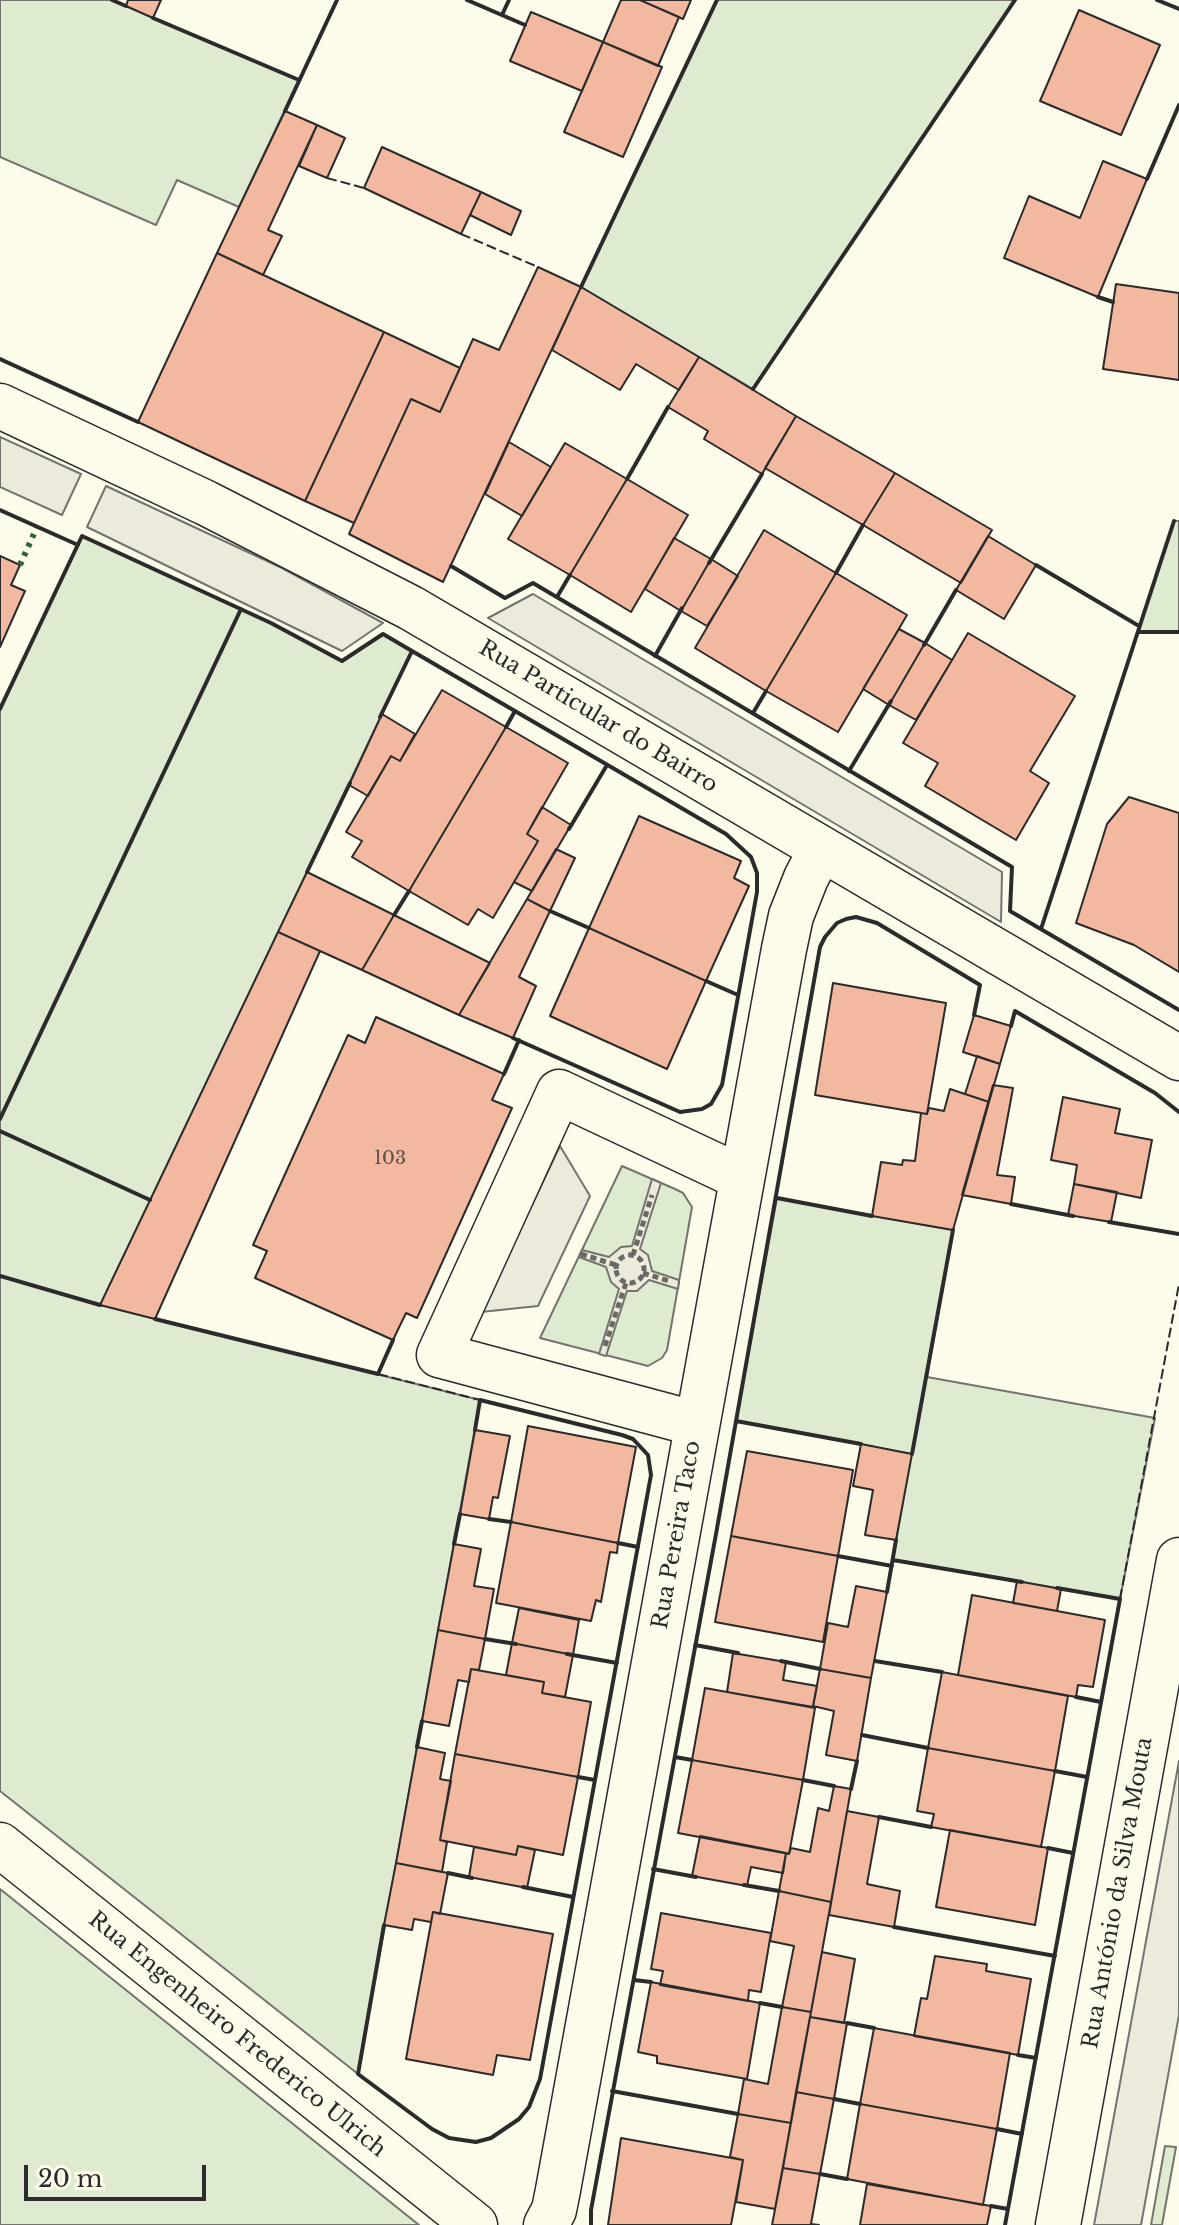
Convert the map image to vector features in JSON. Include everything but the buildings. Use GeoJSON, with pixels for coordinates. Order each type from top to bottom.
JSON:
{"type":"FeatureCollection","features":[{"type":"Feature","properties":{"kind":"street","name":"Rua Particular do Bairro"},"geometry":{"type":"LineString","coordinates":[[0,406],[361,581],[469,641],[1179,1058]]}},
{"type":"Feature","properties":{"kind":"street","name":"Rua Pereira Taco"},"geometry":{"type":"LineString","coordinates":[[546,2225],[554,2210],[558,2190],[791,916],[821,849]]}},
{"type":"Feature","properties":{"kind":"street"},"geometry":{"type":"LineString","coordinates":[[697,1424],[439,1355],[559,1092],[742,1178]]}},
{"type":"Feature","properties":{"kind":"street","name":"Rua António da Silva Mouta"},"geometry":{"type":"LineString","coordinates":[[1058,2225],[1179,1560]]}},
{"type":"Feature","properties":{"kind":"street","name":"Rua Engenheiro Frederico Ulrich"},"geometry":{"type":"LineString","coordinates":[[0,1845],[475,2225]]}},
{"type":"Feature","properties":{"kind":"path"},"geometry":{"type":"LineString","coordinates":[[633,1255],[657,1181]]}},
{"type":"Feature","properties":{"kind":"path"},"geometry":{"type":"LineString","coordinates":[[581,1254],[616,1265]]}},
{"type":"Feature","properties":{"kind":"path"},"geometry":{"type":"LineString","coordinates":[[633,1255],[642,1262],[643,1273],[636,1281],[626,1283],[617,1276],[616,1265],[623,1256],[633,1255]]}},
{"type":"Feature","properties":{"kind":"path"},"geometry":{"type":"LineString","coordinates":[[643,1273],[679,1284]]}},
{"type":"Feature","properties":{"kind":"path"},"geometry":{"type":"LineString","coordinates":[[603,1355],[626,1283]]}},
{"type":"Feature","properties":{"kind":"green space"},"geometry":{"type":"Polygon","coordinates":[[[0,0],[112,0],[299,80],[239,207],[177,180],[156,225],[0,157],[0,0]]]}},
{"type":"Feature","properties":{"kind":"green space"},"geometry":{"type":"Polygon","coordinates":[[[717,0],[1015,0],[753,389],[581,287],[717,0]]]}},
{"type":"Feature","properties":{"kind":"green space"},"geometry":{"type":"Polygon","coordinates":[[[1174,521],[1179,521],[1179,632],[1138,632],[1174,521]]]}},
{"type":"Feature","properties":{"kind":"green space"},"geometry":{"type":"Polygon","coordinates":[[[82,536],[271,623],[342,661],[383,634],[412,651],[101,1305],[480,1400],[358,2074],[0,1791],[0,709],[82,536]]]}},
{"type":"Feature","properties":{"kind":"green space"},"geometry":{"type":"Polygon","coordinates":[[[622,1166],[683,1193],[692,1207],[667,1350],[662,1358],[648,1366],[540,1338],[622,1166]]]}},
{"type":"Feature","properties":{"kind":"green space"},"geometry":{"type":"Polygon","coordinates":[[[777,1198],[953,1230],[927,1377],[1155,1418],[1120,1599],[893,1560],[911,1454],[736,1421],[777,1198]]]}},
{"type":"Feature","properties":{"kind":"green space"},"geometry":{"type":"Polygon","coordinates":[[[0,1889],[419,2225],[0,2225],[0,1889]]]}},
{"type":"Feature","properties":{"kind":"green space"},"geometry":{"type":"Polygon","coordinates":[[[1165,2146],[1176,2147],[1162,2225],[1151,2225],[1165,2146]]]}},
{"type":"Feature","properties":{"kind":"shaded area"},"geometry":{"type":"Polygon","coordinates":[[[0,437],[81,474],[62,515],[0,487],[0,437]]]}},
{"type":"Feature","properties":{"kind":"shaded area"},"geometry":{"type":"Polygon","coordinates":[[[106,486],[282,568],[383,623],[342,651],[87,527],[106,486]]]}},
{"type":"Feature","properties":{"kind":"shaded area"},"geometry":{"type":"Polygon","coordinates":[[[533,594],[1002,872],[1001,922],[488,618],[533,594]]]}},
{"type":"Feature","properties":{"kind":"shaded area"},"geometry":{"type":"Polygon","coordinates":[[[560,1146],[590,1196],[538,1306],[481,1312],[560,1146]]]}},
{"type":"Feature","properties":{"kind":"shaded area"},"geometry":{"type":"Polygon","coordinates":[[[652,1179],[661,1183],[640,1249],[648,1255],[652,1271],[679,1280],[678,1289],[649,1280],[637,1291],[627,1291],[606,1356],[599,1354],[619,1289],[611,1282],[606,1267],[579,1257],[582,1250],[609,1257],[621,1247],[632,1246],[652,1179]]]}},
{"type":"Feature","properties":{"kind":"shaded area"},"geometry":{"type":"Polygon","coordinates":[[[1179,1761],[1179,2015],[1141,2225],[1094,2225],[1179,1761]]]}},
{"type":"Feature","properties":{"kind":"hedge"},"geometry":{"type":"LineString","coordinates":[[20,565],[37,527]]}},
{"type":"Feature","properties":{"kind":"fence"},"geometry":{"type":"LineString","coordinates":[[327,178],[364,188]]}},
{"type":"Feature","properties":{"kind":"fence"},"geometry":{"type":"LineString","coordinates":[[461,234],[538,267]]}},
{"type":"Feature","properties":{"kind":"fence"},"geometry":{"type":"LineString","coordinates":[[1120,1599],[1179,1284]]}},
{"type":"Feature","properties":{"kind":"fence"},"geometry":{"type":"LineString","coordinates":[[378,1374],[480,1400]]}},
{"type":"Feature","properties":{"kind":"wall"},"geometry":{"type":"LineString","coordinates":[[112,0],[126,6]]}},
{"type":"Feature","properties":{"kind":"wall"},"geometry":{"type":"LineString","coordinates":[[285,111],[337,0]]}},
{"type":"Feature","properties":{"kind":"wall"},"geometry":{"type":"LineString","coordinates":[[467,0],[525,25]]}},
{"type":"Feature","properties":{"kind":"wall"},"geometry":{"type":"LineString","coordinates":[[502,15],[509,0]]}},
{"type":"Feature","properties":{"kind":"wall"},"geometry":{"type":"LineString","coordinates":[[581,287],[717,0]]}},
{"type":"Feature","properties":{"kind":"wall"},"geometry":{"type":"LineString","coordinates":[[753,389],[1015,0]]}},
{"type":"Feature","properties":{"kind":"wall"},"geometry":{"type":"LineString","coordinates":[[1157,0],[1179,9]]}},
{"type":"Feature","properties":{"kind":"wall"},"geometry":{"type":"LineString","coordinates":[[153,18],[299,80]]}},
{"type":"Feature","properties":{"kind":"wall"},"geometry":{"type":"LineString","coordinates":[[1147,179],[1179,105]]}},
{"type":"Feature","properties":{"kind":"wall"},"geometry":{"type":"LineString","coordinates":[[1098,297],[1113,302]]}},
{"type":"Feature","properties":{"kind":"wall"},"geometry":{"type":"LineString","coordinates":[[0,359],[138,422]]}},
{"type":"Feature","properties":{"kind":"wall"},"geometry":{"type":"LineString","coordinates":[[627,479],[668,407]]}},
{"type":"Feature","properties":{"kind":"wall"},"geometry":{"type":"LineString","coordinates":[[709,563],[762,474]]}},
{"type":"Feature","properties":{"kind":"wall"},"geometry":{"type":"LineString","coordinates":[[0,510],[78,545]]}},
{"type":"Feature","properties":{"kind":"wall"},"geometry":{"type":"LineString","coordinates":[[1041,929],[1174,521]]}},
{"type":"Feature","properties":{"kind":"wall"},"geometry":{"type":"LineString","coordinates":[[836,573],[863,525]]}},
{"type":"Feature","properties":{"kind":"wall"},"geometry":{"type":"LineString","coordinates":[[0,709],[82,536],[271,623],[342,661],[383,634],[412,651]]}},
{"type":"Feature","properties":{"kind":"wall"},"geometry":{"type":"LineString","coordinates":[[1036,565],[1139,626]]}},
{"type":"Feature","properties":{"kind":"wall"},"geometry":{"type":"LineString","coordinates":[[451,566],[505,598],[533,583],[1012,867],[1010,911],[1179,1010]]}},
{"type":"Feature","properties":{"kind":"wall"},"geometry":{"type":"LineString","coordinates":[[557,597],[570,575]]}},
{"type":"Feature","properties":{"kind":"wall"},"geometry":{"type":"LineString","coordinates":[[924,645],[956,590]]}},
{"type":"Feature","properties":{"kind":"wall"},"geometry":{"type":"LineString","coordinates":[[655,656],[682,608]]}},
{"type":"Feature","properties":{"kind":"wall"},"geometry":{"type":"LineString","coordinates":[[0,1119],[241,609]]}},
{"type":"Feature","properties":{"kind":"wall"},"geometry":{"type":"LineString","coordinates":[[1138,632],[1179,632]]}},
{"type":"Feature","properties":{"kind":"wall"},"geometry":{"type":"LineString","coordinates":[[380,717],[412,651],[726,834],[751,857],[757,873],[757,892],[722,1085],[711,1104],[702,1109],[680,1112],[513,1038]]}},
{"type":"Feature","properties":{"kind":"wall"},"geometry":{"type":"LineString","coordinates":[[753,713],[766,691]]}},
{"type":"Feature","properties":{"kind":"wall"},"geometry":{"type":"LineString","coordinates":[[849,771],[891,701]]}},
{"type":"Feature","properties":{"kind":"wall"},"geometry":{"type":"LineString","coordinates":[[506,727],[515,711]]}},
{"type":"Feature","properties":{"kind":"wall"},"geometry":{"type":"LineString","coordinates":[[569,829],[607,765]]}},
{"type":"Feature","properties":{"kind":"wall"},"geometry":{"type":"LineString","coordinates":[[307,872],[350,783]]}},
{"type":"Feature","properties":{"kind":"wall"},"geometry":{"type":"LineString","coordinates":[[394,915],[409,891]]}},
{"type":"Feature","properties":{"kind":"wall"},"geometry":{"type":"LineString","coordinates":[[550,911],[589,928]]}},
{"type":"Feature","properties":{"kind":"wall"},"geometry":{"type":"LineString","coordinates":[[591,2225],[591,2210],[820,947],[837,923],[846,919],[856,917],[877,923],[980,985],[974,1015]]}},
{"type":"Feature","properties":{"kind":"wall"},"geometry":{"type":"LineString","coordinates":[[706,981],[738,995]]}},
{"type":"Feature","properties":{"kind":"wall"},"geometry":{"type":"LineString","coordinates":[[1011,1026],[1015,1011],[1155,1093],[1179,1112]]}},
{"type":"Feature","properties":{"kind":"wall"},"geometry":{"type":"LineString","coordinates":[[504,1074],[519,1040]]}},
{"type":"Feature","properties":{"kind":"wall"},"geometry":{"type":"LineString","coordinates":[[0,1131],[150,1200]]}},
{"type":"Feature","properties":{"kind":"wall"},"geometry":{"type":"LineString","coordinates":[[777,1198],[872,1216]]}},
{"type":"Feature","properties":{"kind":"wall"},"geometry":{"type":"LineString","coordinates":[[1011,1204],[1073,1216]]}},
{"type":"Feature","properties":{"kind":"wall"},"geometry":{"type":"LineString","coordinates":[[1109,1222],[1179,1234]]}},
{"type":"Feature","properties":{"kind":"wall"},"geometry":{"type":"LineString","coordinates":[[912,1454],[953,1230]]}},
{"type":"Feature","properties":{"kind":"wall"},"geometry":{"type":"LineString","coordinates":[[0,1276],[100,1305]]}},
{"type":"Feature","properties":{"kind":"wall"},"geometry":{"type":"LineString","coordinates":[[155,1319],[378,1374],[393,1340]]}},
{"type":"Feature","properties":{"kind":"wall"},"geometry":{"type":"LineString","coordinates":[[384,1925],[358,2074],[432,2129],[449,2138],[476,2142],[491,2138],[519,2119],[529,2107],[540,2079],[651,1475],[648,1455],[633,1439],[622,1435],[480,1400],[475,1430]]}},
{"type":"Feature","properties":{"kind":"wall"},"geometry":{"type":"LineString","coordinates":[[736,1421],[861,1444]]}},
{"type":"Feature","properties":{"kind":"wall"},"geometry":{"type":"LineString","coordinates":[[454,1544],[460,1514]]}},
{"type":"Feature","properties":{"kind":"wall"},"geometry":{"type":"LineString","coordinates":[[489,1519],[511,1522]]}},
{"type":"Feature","properties":{"kind":"wall"},"geometry":{"type":"LineString","coordinates":[[887,1592],[896,1540]]}},
{"type":"Feature","properties":{"kind":"wall"},"geometry":{"type":"LineString","coordinates":[[618,1543],[638,1547]]}},
{"type":"Feature","properties":{"kind":"wall"},"geometry":{"type":"LineString","coordinates":[[838,1556],[892,1566]]}},
{"type":"Feature","properties":{"kind":"wall"},"geometry":{"type":"LineString","coordinates":[[893,1560],[1022,1582]]}},
{"type":"Feature","properties":{"kind":"wall"},"geometry":{"type":"LineString","coordinates":[[1005,2225],[1120,1599],[1057,1588]]}},
{"type":"Feature","properties":{"kind":"wall"},"geometry":{"type":"LineString","coordinates":[[485,1639],[516,1644]]}},
{"type":"Feature","properties":{"kind":"wall"},"geometry":{"type":"LineString","coordinates":[[695,1645],[738,1653]]}},
{"type":"Feature","properties":{"kind":"wall"},"geometry":{"type":"LineString","coordinates":[[567,1654],[617,1663]]}},
{"type":"Feature","properties":{"kind":"wall"},"geometry":{"type":"LineString","coordinates":[[781,1661],[820,1669]]}},
{"type":"Feature","properties":{"kind":"wall"},"geometry":{"type":"LineString","coordinates":[[875,1661],[942,1672]]}},
{"type":"Feature","properties":{"kind":"wall"},"geometry":{"type":"LineString","coordinates":[[1076,1697],[1101,1702]]}},
{"type":"Feature","properties":{"kind":"wall"},"geometry":{"type":"LineString","coordinates":[[417,1747],[422,1721]]}},
{"type":"Feature","properties":{"kind":"wall"},"geometry":{"type":"LineString","coordinates":[[862,1735],[928,1748]]}},
{"type":"Feature","properties":{"kind":"wall"},"geometry":{"type":"LineString","coordinates":[[675,1757],[692,1760]]}},
{"type":"Feature","properties":{"kind":"wall"},"geometry":{"type":"LineString","coordinates":[[851,1789],[857,1761]]}},
{"type":"Feature","properties":{"kind":"wall"},"geometry":{"type":"LineString","coordinates":[[1055,1771],[1087,1777]]}},
{"type":"Feature","properties":{"kind":"wall"},"geometry":{"type":"LineString","coordinates":[[578,1777],[595,1780]]}},
{"type":"Feature","properties":{"kind":"wall"},"geometry":{"type":"LineString","coordinates":[[803,1780],[834,1786]]}},
{"type":"Feature","properties":{"kind":"wall"},"geometry":{"type":"LineString","coordinates":[[879,1817],[931,1827]]}},
{"type":"Feature","properties":{"kind":"wall"},"geometry":{"type":"LineString","coordinates":[[1048,1848],[1073,1853]]}},
{"type":"Feature","properties":{"kind":"wall"},"geometry":{"type":"LineString","coordinates":[[653,1869],[696,1877]]}},
{"type":"Feature","properties":{"kind":"wall"},"geometry":{"type":"LineString","coordinates":[[448,1873],[472,1878]]}},
{"type":"Feature","properties":{"kind":"wall"},"geometry":{"type":"LineString","coordinates":[[744,1885],[779,1891]]}},
{"type":"Feature","properties":{"kind":"wall"},"geometry":{"type":"LineString","coordinates":[[523,1887],[573,1897]]}},
{"type":"Feature","properties":{"kind":"wall"},"geometry":{"type":"LineString","coordinates":[[894,1927],[1055,1956]]}},
{"type":"Feature","properties":{"kind":"wall"},"geometry":{"type":"LineString","coordinates":[[634,1980],[651,1982]]}},
{"type":"Feature","properties":{"kind":"wall"},"geometry":{"type":"LineString","coordinates":[[760,2003],[782,2007]]}},
{"type":"Feature","properties":{"kind":"wall"},"geometry":{"type":"LineString","coordinates":[[847,2023],[874,2028]]}},
{"type":"Feature","properties":{"kind":"wall"},"geometry":{"type":"LineString","coordinates":[[1018,2055],[1036,2058]]}},
{"type":"Feature","properties":{"kind":"wall"},"geometry":{"type":"LineString","coordinates":[[612,2091],[738,2114]]}},
{"type":"Feature","properties":{"kind":"wall"},"geometry":{"type":"LineString","coordinates":[[834,2099],[860,2104]]}},
{"type":"Feature","properties":{"kind":"wall"},"geometry":{"type":"LineString","coordinates":[[997,2129],[1022,2134]]}},
{"type":"Feature","properties":{"kind":"wall"},"geometry":{"type":"LineString","coordinates":[[820,2174],[847,2179]]}},
{"type":"Feature","properties":{"kind":"wall"},"geometry":{"type":"LineString","coordinates":[[991,2206],[1008,2209]]}}]}
